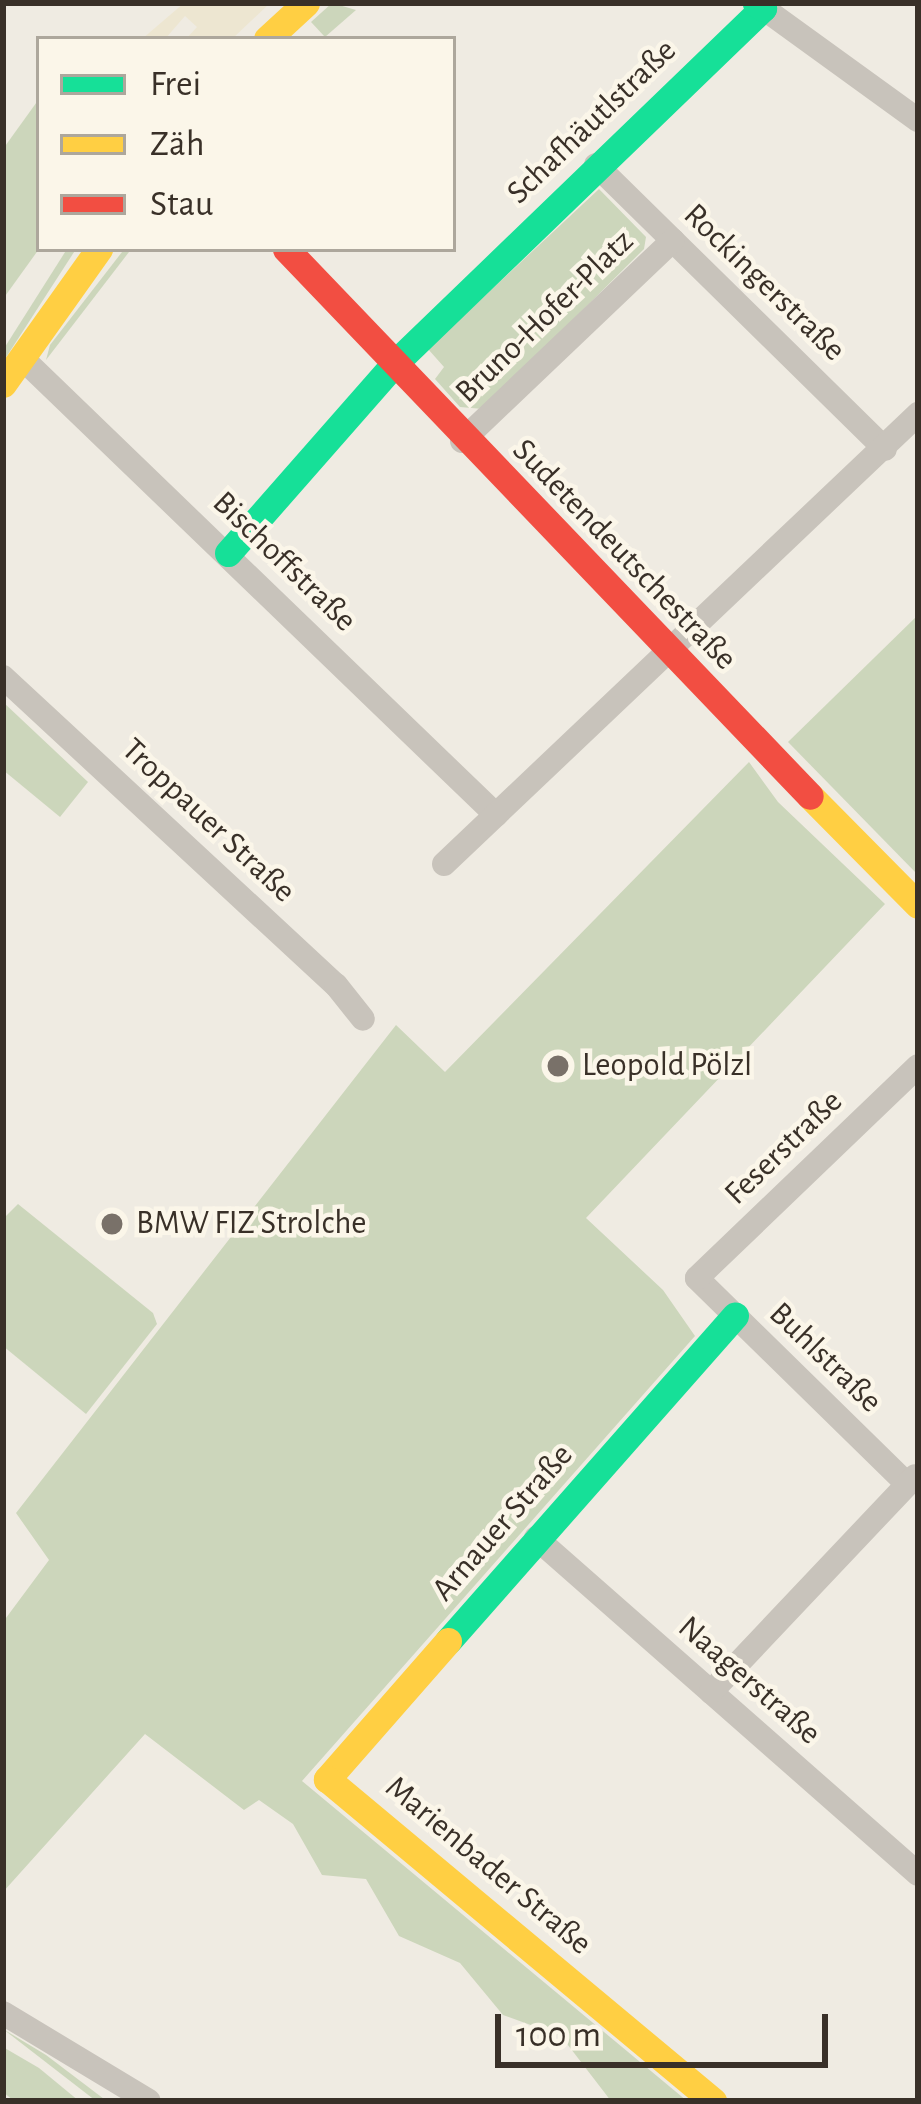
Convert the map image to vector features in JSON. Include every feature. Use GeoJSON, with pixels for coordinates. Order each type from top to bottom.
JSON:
{"type":"FeatureCollection","features":[{"type":"Feature","properties":{"kind":"street"},"geometry":{"type":"LineString","coordinates":[[270,36],[306,3]]}},
{"type":"Feature","properties":{"kind":"street"},"geometry":{"type":"LineString","coordinates":[[759,6],[918,120]]}},
{"type":"Feature","properties":{"kind":"street","name":"Schafhäutlstraße"},"geometry":{"type":"LineString","coordinates":[[228,553],[394,364],[759,6]]}},
{"type":"Feature","properties":{"kind":"street","name":"Rockingerstraße"},"geometry":{"type":"LineString","coordinates":[[596,165],[885,449]]}},
{"type":"Feature","properties":{"kind":"street","name":"Bruno-Hofer-Platz"},"geometry":{"type":"LineString","coordinates":[[463,441],[673,240]]}},
{"type":"Feature","properties":{"kind":"street"},"geometry":{"type":"LineString","coordinates":[[3,384],[97,252]]}},
{"type":"Feature","properties":{"kind":"street","name":"Sudetendeutschestraße"},"geometry":{"type":"LineString","coordinates":[[289,252],[463,441],[918,905]]}},
{"type":"Feature","properties":{"kind":"street","name":"Bischoffstraße"},"geometry":{"type":"LineString","coordinates":[[23,359],[496,815]]}},
{"type":"Feature","properties":{"kind":"street"},"geometry":{"type":"LineString","coordinates":[[444,864],[671,654],[918,414]]}},
{"type":"Feature","properties":{"kind":"street","name":"Troppauer Straße"},"geometry":{"type":"LineString","coordinates":[[3,677],[337,986],[363,1019]]}},
{"type":"Feature","properties":{"kind":"street","name":"Feserstraße"},"geometry":{"type":"LineString","coordinates":[[697,1278],[918,1066]]}},
{"type":"Feature","properties":{"kind":"street","name":"Buhlstraße"},"geometry":{"type":"LineString","coordinates":[[697,1278],[912,1479]]}},
{"type":"Feature","properties":{"kind":"street","name":"Arnauer Straße"},"geometry":{"type":"LineString","coordinates":[[327,1779],[735,1316]]}},
{"type":"Feature","properties":{"kind":"street"},"geometry":{"type":"LineString","coordinates":[[711,1693],[912,1479]]}},
{"type":"Feature","properties":{"kind":"street","name":"Naagerstraße"},"geometry":{"type":"LineString","coordinates":[[536,1538],[918,1874]]}},
{"type":"Feature","properties":{"kind":"street","name":"Marienbader Straße"},"geometry":{"type":"LineString","coordinates":[[327,1779],[713,2101]]}},
{"type":"Feature","properties":{"kind":"street"},"geometry":{"type":"LineString","coordinates":[[3,2013],[149,2101]]}},
{"type":"Feature","properties":{"kind":"green space"},"geometry":{"type":"Polygon","coordinates":[[[332,3],[356,10],[326,36],[311,22],[332,3]]]}},
{"type":"Feature","properties":{"kind":"green space"},"geometry":{"type":"Polygon","coordinates":[[[36,103],[37,252],[3,299],[3,149],[36,103]]]}},
{"type":"Feature","properties":{"kind":"green space"},"geometry":{"type":"Polygon","coordinates":[[[599,189],[646,237],[644,249],[483,409],[460,407],[435,379],[444,367],[428,349],[599,189]]]}},
{"type":"Feature","properties":{"kind":"green space"},"geometry":{"type":"Polygon","coordinates":[[[65,252],[74,252],[3,362],[3,350],[65,252]]]}},
{"type":"Feature","properties":{"kind":"green space"},"geometry":{"type":"Polygon","coordinates":[[[122,252],[129,252],[46,360],[50,345],[122,252]]]}},
{"type":"Feature","properties":{"kind":"green space"},"geometry":{"type":"Polygon","coordinates":[[[918,615],[918,875],[788,742],[918,615]]]}},
{"type":"Feature","properties":{"kind":"green space"},"geometry":{"type":"Polygon","coordinates":[[[3,702],[88,782],[60,817],[3,770],[3,702]]]}},
{"type":"Feature","properties":{"kind":"green space"},"geometry":{"type":"Polygon","coordinates":[[[749,762],[778,802],[885,904],[586,1218],[663,1290],[695,1336],[302,1781],[687,2101],[611,2101],[561,2036],[503,2015],[460,1963],[399,1936],[366,1879],[322,1875],[293,1824],[259,1800],[244,1810],[145,1734],[3,1892],[3,1622],[49,1560],[16,1513],[396,1025],[445,1072],[749,762]]]}},
{"type":"Feature","properties":{"kind":"green space"},"geometry":{"type":"Polygon","coordinates":[[[18,1204],[153,1313],[157,1324],[86,1414],[3,1346],[3,1219],[18,1204]]]}},
{"type":"Feature","properties":{"kind":"green space"},"geometry":{"type":"Polygon","coordinates":[[[3,2029],[46,2055],[104,2099],[96,2101],[3,2029]]]}},
{"type":"Feature","properties":{"kind":"green space"},"geometry":{"type":"Polygon","coordinates":[[[3,2047],[39,2068],[79,2101],[14,2101],[3,2092],[3,2047]]]}},
{"type":"Feature","properties":{"kind":"shaded area"},"geometry":{"type":"Polygon","coordinates":[[[184,3],[270,3],[235,36],[189,36],[197,27],[185,16],[168,36],[146,36],[184,3]]]}},
{"type":"Feature","properties":{"kind":"traffic: fast"},"geometry":{"type":"LineString","coordinates":[[228,553],[394,364],[763,8],[756,3]]}},
{"type":"Feature","properties":{"kind":"traffic: fast"},"geometry":{"type":"LineString","coordinates":[[448,1641],[735,1316]]}},
{"type":"Feature","properties":{"kind":"traffic: slow"},"geometry":{"type":"LineString","coordinates":[[270,36],[306,3]]}},
{"type":"Feature","properties":{"kind":"traffic: slow"},"geometry":{"type":"LineString","coordinates":[[3,384],[97,252]]}},
{"type":"Feature","properties":{"kind":"traffic: slow"},"geometry":{"type":"LineString","coordinates":[[810,796],[918,905]]}},
{"type":"Feature","properties":{"kind":"traffic: slow"},"geometry":{"type":"LineString","coordinates":[[448,1641],[327,1779],[713,2101]]}},
{"type":"Feature","properties":{"kind":"traffic: jam"},"geometry":{"type":"LineString","coordinates":[[289,252],[810,796]]}},
{"type":"Feature","properties":{"kind":"place","name":"Leopold Pölzl"},"geometry":{"type":"Point","coordinates":[558,1066]}},
{"type":"Feature","properties":{"kind":"place","name":"BMW FIZ Strolche"},"geometry":{"type":"Point","coordinates":[112,1224]}}]}
